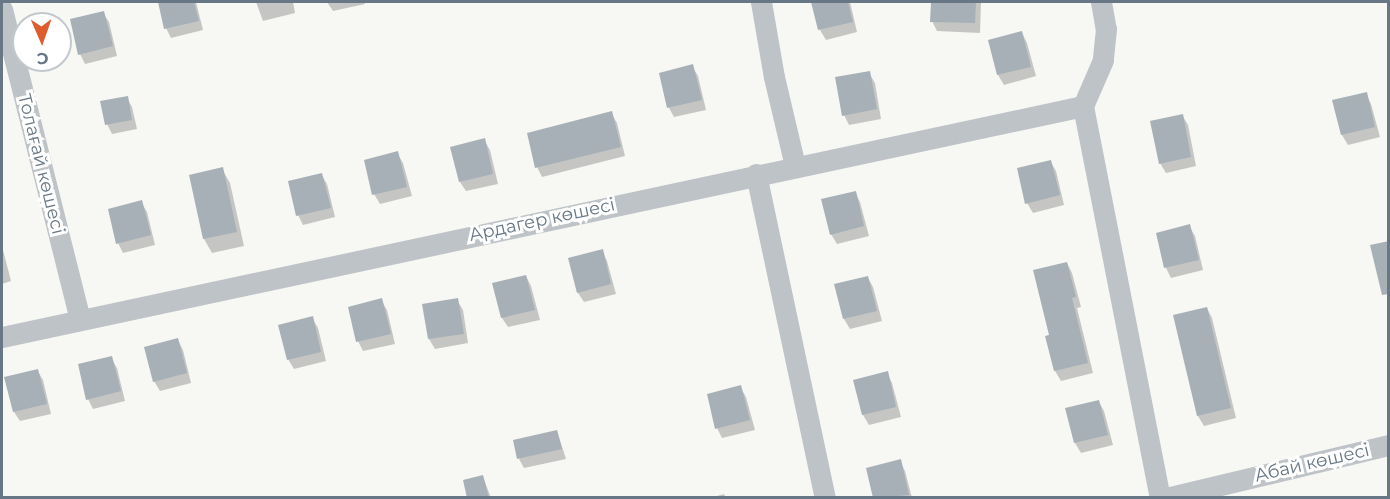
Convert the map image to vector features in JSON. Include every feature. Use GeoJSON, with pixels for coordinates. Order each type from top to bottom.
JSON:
{"type":"FeatureCollection","features":[{"type":"Feature","properties":{"kind":"street"},"geometry":{"type":"LineString","coordinates":[[761,2],[774,77],[795,166]]}},
{"type":"Feature","properties":{"kind":"street"},"geometry":{"type":"LineString","coordinates":[[1101,2],[1106,28],[1103,60],[1083,106],[1160,498]]}},
{"type":"Feature","properties":{"kind":"street","name":"Толағай көшесі"},"geometry":{"type":"LineString","coordinates":[[2,9],[80,319]]}},
{"type":"Feature","properties":{"kind":"street","name":"Ардагер көшесі"},"geometry":{"type":"LineString","coordinates":[[2,337],[756,174],[1083,106]]}},
{"type":"Feature","properties":{"kind":"street"},"geometry":{"type":"LineString","coordinates":[[756,174],[825,498]]}},
{"type":"Feature","properties":{"kind":"street","name":"Абай көшесі"},"geometry":{"type":"LineString","coordinates":[[1166,498],[1389,444]]}},
{"type":"Feature","properties":{"kind":"building"},"geometry":{"type":"Polygon","coordinates":[[[158,2],[194,2],[199,21],[164,29],[158,2]]]}},
{"type":"Feature","properties":{"kind":"building"},"geometry":{"type":"Polygon","coordinates":[[[811,2],[848,2],[853,22],[818,30],[811,2]]]}},
{"type":"Feature","properties":{"kind":"building"},"geometry":{"type":"Polygon","coordinates":[[[931,2],[976,2],[975,23],[930,22],[931,2]]]}},
{"type":"Feature","properties":{"kind":"building"},"geometry":{"type":"Polygon","coordinates":[[[104,11],[113,46],[78,55],[72,19],[104,11]]]}},
{"type":"Feature","properties":{"kind":"building"},"geometry":{"type":"Polygon","coordinates":[[[1022,31],[1031,67],[997,75],[988,40],[1022,31]]]}},
{"type":"Feature","properties":{"kind":"building"},"geometry":{"type":"Polygon","coordinates":[[[693,64],[702,100],[667,108],[659,73],[693,64]]]}},
{"type":"Feature","properties":{"kind":"building"},"geometry":{"type":"Polygon","coordinates":[[[870,71],[877,109],[842,116],[835,77],[870,71]]]}},
{"type":"Feature","properties":{"kind":"building"},"geometry":{"type":"Polygon","coordinates":[[[1367,92],[1375,127],[1341,135],[1332,100],[1367,92]]]}},
{"type":"Feature","properties":{"kind":"building"},"geometry":{"type":"Polygon","coordinates":[[[128,96],[132,120],[105,125],[100,101],[128,96]]]}},
{"type":"Feature","properties":{"kind":"building"},"geometry":{"type":"Polygon","coordinates":[[[612,111],[621,147],[535,168],[527,133],[612,111]]]}},
{"type":"Feature","properties":{"kind":"building"},"geometry":{"type":"Polygon","coordinates":[[[1183,114],[1191,157],[1159,164],[1150,121],[1183,114]]]}},
{"type":"Feature","properties":{"kind":"building"},"geometry":{"type":"Polygon","coordinates":[[[485,138],[493,174],[459,182],[450,147],[485,138]]]}},
{"type":"Feature","properties":{"kind":"building"},"geometry":{"type":"Polygon","coordinates":[[[398,151],[407,187],[372,195],[364,160],[398,151]]]}},
{"type":"Feature","properties":{"kind":"building"},"geometry":{"type":"Polygon","coordinates":[[[1051,160],[1060,195],[1025,204],[1017,168],[1051,160]]]}},
{"type":"Feature","properties":{"kind":"building"},"geometry":{"type":"Polygon","coordinates":[[[223,167],[237,232],[203,239],[189,175],[223,167]]]}},
{"type":"Feature","properties":{"kind":"building"},"geometry":{"type":"Polygon","coordinates":[[[322,173],[331,208],[296,216],[288,181],[322,173]]]}},
{"type":"Feature","properties":{"kind":"building"},"geometry":{"type":"Polygon","coordinates":[[[856,191],[864,226],[830,235],[821,199],[856,191]]]}},
{"type":"Feature","properties":{"kind":"building"},"geometry":{"type":"Polygon","coordinates":[[[142,200],[151,235],[116,244],[108,209],[142,200]]]}},
{"type":"Feature","properties":{"kind":"building"},"geometry":{"type":"Polygon","coordinates":[[[1190,224],[1199,260],[1164,268],[1156,233],[1190,224]]]}},
{"type":"Feature","properties":{"kind":"building"},"geometry":{"type":"Polygon","coordinates":[[[1389,241],[1389,294],[1382,295],[1370,245],[1389,241]]]}},
{"type":"Feature","properties":{"kind":"building"},"geometry":{"type":"Polygon","coordinates":[[[603,249],[611,284],[577,293],[568,258],[603,249]]]}},
{"type":"Feature","properties":{"kind":"building"},"geometry":{"type":"Polygon","coordinates":[[[1067,262],[1076,297],[1072,298],[1088,363],[1054,371],[1045,336],[1049,335],[1033,270],[1067,262]]]}},
{"type":"Feature","properties":{"kind":"building"},"geometry":{"type":"Polygon","coordinates":[[[526,275],[535,310],[501,318],[492,283],[526,275]]]}},
{"type":"Feature","properties":{"kind":"building"},"geometry":{"type":"Polygon","coordinates":[[[868,276],[877,311],[843,319],[834,284],[868,276]]]}},
{"type":"Feature","properties":{"kind":"building"},"geometry":{"type":"Polygon","coordinates":[[[382,298],[391,334],[356,342],[348,307],[382,298]]]}},
{"type":"Feature","properties":{"kind":"building"},"geometry":{"type":"Polygon","coordinates":[[[458,298],[464,334],[428,339],[422,304],[458,298]]]}},
{"type":"Feature","properties":{"kind":"building"},"geometry":{"type":"Polygon","coordinates":[[[1207,307],[1231,408],[1197,416],[1173,315],[1207,307]]]}},
{"type":"Feature","properties":{"kind":"building"},"geometry":{"type":"Polygon","coordinates":[[[313,316],[321,352],[287,360],[278,325],[313,316]]]}},
{"type":"Feature","properties":{"kind":"building"},"geometry":{"type":"Polygon","coordinates":[[[178,338],[187,373],[153,382],[144,347],[178,338]]]}},
{"type":"Feature","properties":{"kind":"building"},"geometry":{"type":"Polygon","coordinates":[[[112,356],[121,391],[86,400],[78,364],[112,356]]]}},
{"type":"Feature","properties":{"kind":"building"},"geometry":{"type":"Polygon","coordinates":[[[38,369],[47,404],[13,412],[4,377],[38,369]]]}},
{"type":"Feature","properties":{"kind":"building"},"geometry":{"type":"Polygon","coordinates":[[[888,371],[896,407],[862,415],[853,380],[888,371]]]}},
{"type":"Feature","properties":{"kind":"building"},"geometry":{"type":"Polygon","coordinates":[[[741,385],[750,420],[715,429],[707,394],[741,385]]]}},
{"type":"Feature","properties":{"kind":"building"},"geometry":{"type":"Polygon","coordinates":[[[1099,400],[1108,435],[1074,443],[1065,408],[1099,400]]]}},
{"type":"Feature","properties":{"kind":"building"},"geometry":{"type":"Polygon","coordinates":[[[557,430],[562,449],[517,459],[513,440],[557,430]]]}},
{"type":"Feature","properties":{"kind":"building"},"geometry":{"type":"Polygon","coordinates":[[[901,459],[909,495],[873,498],[866,468],[901,459]]]}},
{"type":"Feature","properties":{"kind":"building"},"geometry":{"type":"Polygon","coordinates":[[[483,475],[489,498],[467,498],[463,480],[483,475]]]}}]}
